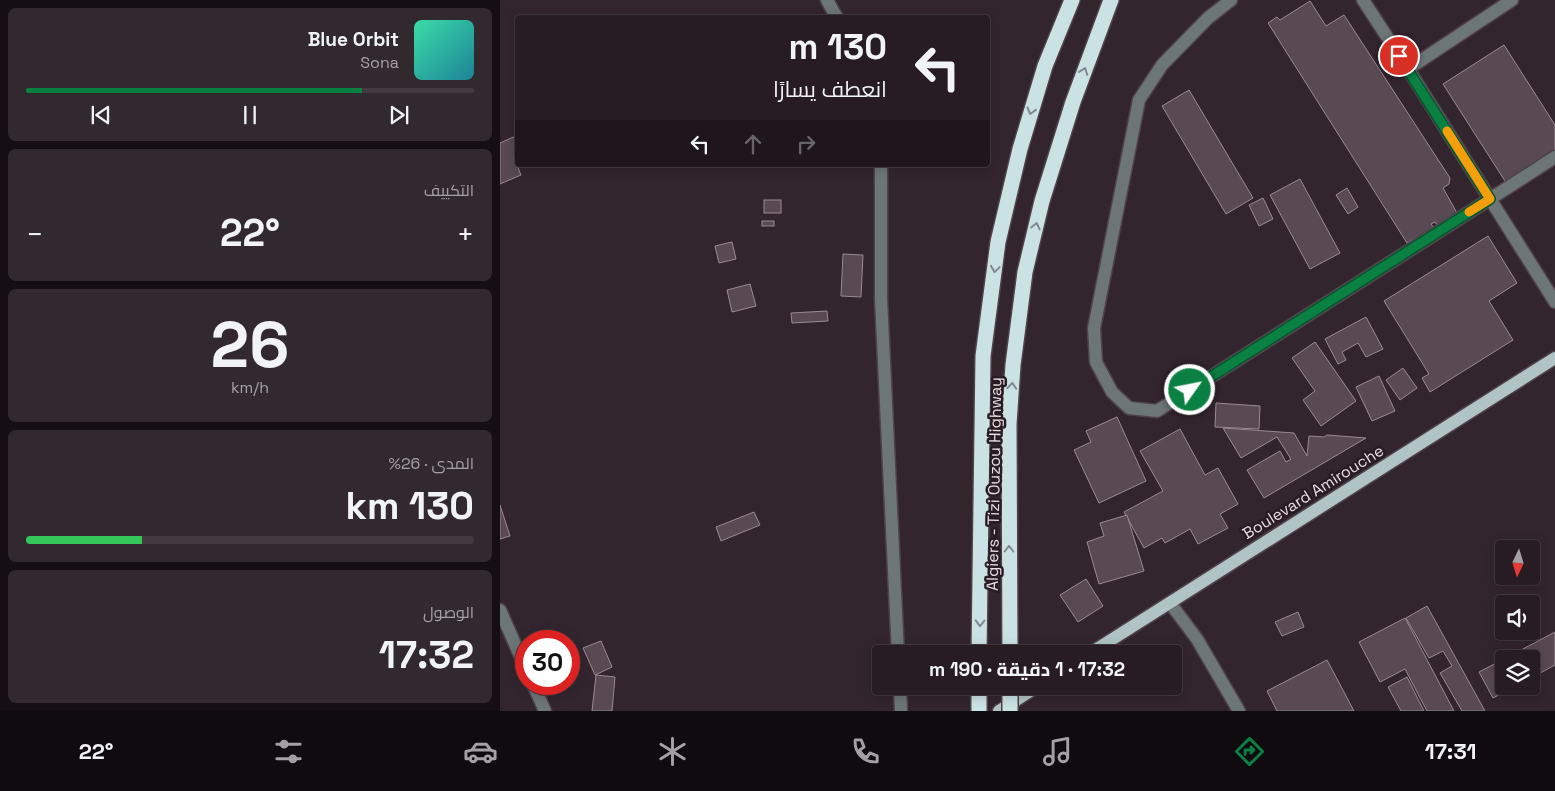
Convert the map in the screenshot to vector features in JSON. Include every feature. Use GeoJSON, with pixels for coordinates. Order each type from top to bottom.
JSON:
{"type":"FeatureCollection","features":[{"type":"Feature","properties":{"kind":"highway","name":"Algiers - Tizi Ouzou Highway"},"geometry":{"type":"LineString","coordinates":[[979,645],[983,356],[998,242],[1020,149],[1045,66],[1072,0]]}},
{"type":"Feature","properties":{"kind":"highway","name":"Algiers - Tizi Ouzou Highway"},"geometry":{"type":"LineString","coordinates":[[1010,645],[1009,424],[1013,365],[1025,272],[1042,201],[1070,110],[1111,0]]}},
{"type":"Feature","properties":{"kind":"highway"},"geometry":{"type":"LineString","coordinates":[[979,695],[979,711]]}},
{"type":"Feature","properties":{"kind":"highway"},"geometry":{"type":"LineString","coordinates":[[1010,695],[1010,711]]}},
{"type":"Feature","properties":{"kind":"main road","name":"Boulevard Amirouche"},"geometry":{"type":"LineString","coordinates":[[1103,645],[1555,358]]}},
{"type":"Feature","properties":{"kind":"main road"},"geometry":{"type":"LineString","coordinates":[[999,711],[1024,695]]}},
{"type":"Feature","properties":{"kind":"street"},"geometry":{"type":"LineString","coordinates":[[827,0],[835,15]]}},
{"type":"Feature","properties":{"kind":"street"},"geometry":{"type":"LineString","coordinates":[[1231,0],[1208,18],[1162,65],[1139,100],[1094,328],[1096,362],[1112,392],[1129,408],[1156,411],[1555,157]]}},
{"type":"Feature","properties":{"kind":"street"},"geometry":{"type":"LineString","coordinates":[[1363,0],[1555,302]]}},
{"type":"Feature","properties":{"kind":"street"},"geometry":{"type":"LineString","coordinates":[[1408,69],[1512,0]]}},
{"type":"Feature","properties":{"kind":"street"},"geometry":{"type":"LineString","coordinates":[[881,167],[881,299],[898,645]]}},
{"type":"Feature","properties":{"kind":"street"},"geometry":{"type":"LineString","coordinates":[[1170,602],[1197,639],[1239,711]]}},
{"type":"Feature","properties":{"kind":"street"},"geometry":{"type":"LineString","coordinates":[[500,610],[515,644]]}},
{"type":"Feature","properties":{"kind":"street"},"geometry":{"type":"LineString","coordinates":[[538,695],[545,711]]}},
{"type":"Feature","properties":{"kind":"street"},"geometry":{"type":"LineString","coordinates":[[900,695],[901,711]]}},
{"type":"Feature","properties":{"kind":"building"},"geometry":{"type":"Polygon","coordinates":[[[1310,1],[1326,26],[1344,15],[1450,178],[1449,184],[1443,188],[1457,213],[1437,225],[1435,222],[1431,224],[1434,228],[1407,243],[1268,23],[1277,17],[1280,20],[1310,1]]]}},
{"type":"Feature","properties":{"kind":"building"},"geometry":{"type":"Polygon","coordinates":[[[1504,45],[1555,125],[1555,164],[1512,192],[1443,84],[1504,45]]]}},
{"type":"Feature","properties":{"kind":"building"},"geometry":{"type":"Polygon","coordinates":[[[1189,90],[1253,198],[1226,214],[1162,106],[1189,90]]]}},
{"type":"Feature","properties":{"kind":"building"},"geometry":{"type":"Polygon","coordinates":[[[515,136],[515,167],[518,167],[521,175],[500,184],[500,143],[515,136]]]}},
{"type":"Feature","properties":{"kind":"building"},"geometry":{"type":"Polygon","coordinates":[[[1300,179],[1340,253],[1310,269],[1270,195],[1300,179]]]}},
{"type":"Feature","properties":{"kind":"building"},"geometry":{"type":"Polygon","coordinates":[[[1347,188],[1358,207],[1348,214],[1336,195],[1347,188]]]}},
{"type":"Feature","properties":{"kind":"building"},"geometry":{"type":"Polygon","coordinates":[[[1263,198],[1273,219],[1259,226],[1249,205],[1263,198]]]}},
{"type":"Feature","properties":{"kind":"building"},"geometry":{"type":"Polygon","coordinates":[[[764,200],[781,200],[781,213],[764,213],[764,200]]]}},
{"type":"Feature","properties":{"kind":"building"},"geometry":{"type":"Polygon","coordinates":[[[762,221],[774,221],[774,226],[762,226],[762,221]]]}},
{"type":"Feature","properties":{"kind":"building"},"geometry":{"type":"Polygon","coordinates":[[[1488,236],[1517,283],[1489,301],[1513,340],[1430,392],[1422,378],[1429,374],[1384,301],[1488,236]]]}},
{"type":"Feature","properties":{"kind":"building"},"geometry":{"type":"Polygon","coordinates":[[[732,242],[736,259],[719,263],[715,246],[732,242]]]}},
{"type":"Feature","properties":{"kind":"building"},"geometry":{"type":"Polygon","coordinates":[[[843,254],[863,255],[861,297],[841,296],[843,254]]]}},
{"type":"Feature","properties":{"kind":"building"},"geometry":{"type":"Polygon","coordinates":[[[750,284],[756,306],[732,312],[727,290],[750,284]]]}},
{"type":"Feature","properties":{"kind":"building"},"geometry":{"type":"Polygon","coordinates":[[[827,311],[828,321],[792,323],[791,313],[827,311]]]}},
{"type":"Feature","properties":{"kind":"building"},"geometry":{"type":"Polygon","coordinates":[[[1366,317],[1383,349],[1366,357],[1358,343],[1342,352],[1346,360],[1338,364],[1325,339],[1366,317]]]}},
{"type":"Feature","properties":{"kind":"building"},"geometry":{"type":"Polygon","coordinates":[[[1315,342],[1356,401],[1321,426],[1303,400],[1315,391],[1292,358],[1315,342]]]}},
{"type":"Feature","properties":{"kind":"building"},"geometry":{"type":"Polygon","coordinates":[[[1403,368],[1417,388],[1400,400],[1386,380],[1403,368]]]}},
{"type":"Feature","properties":{"kind":"building"},"geometry":{"type":"Polygon","coordinates":[[[1379,376],[1395,411],[1372,421],[1356,387],[1379,376]]]}},
{"type":"Feature","properties":{"kind":"building"},"geometry":{"type":"Polygon","coordinates":[[[1216,403],[1260,406],[1259,429],[1215,427],[1216,403]]]}},
{"type":"Feature","properties":{"kind":"building"},"geometry":{"type":"Polygon","coordinates":[[[1117,417],[1146,481],[1099,503],[1074,450],[1091,442],[1086,431],[1117,417]]]}},
{"type":"Feature","properties":{"kind":"building"},"geometry":{"type":"Polygon","coordinates":[[[1223,428],[1294,433],[1307,456],[1309,436],[1324,437],[1327,435],[1366,438],[1264,498],[1247,470],[1280,451],[1286,462],[1291,459],[1277,437],[1241,458],[1223,428]]]}},
{"type":"Feature","properties":{"kind":"building"},"geometry":{"type":"Polygon","coordinates":[[[1180,429],[1205,475],[1218,468],[1238,504],[1220,514],[1228,528],[1198,544],[1190,529],[1165,543],[1162,538],[1144,548],[1124,512],[1163,491],[1140,451],[1180,429]]]}},
{"type":"Feature","properties":{"kind":"building"},"geometry":{"type":"Polygon","coordinates":[[[500,505],[510,536],[500,539],[500,505]]]}},
{"type":"Feature","properties":{"kind":"building"},"geometry":{"type":"Polygon","coordinates":[[[754,512],[760,525],[721,541],[716,527],[754,512]]]}},
{"type":"Feature","properties":{"kind":"building"},"geometry":{"type":"Polygon","coordinates":[[[1127,515],[1144,571],[1099,584],[1087,542],[1104,536],[1100,523],[1127,515]]]}},
{"type":"Feature","properties":{"kind":"building"},"geometry":{"type":"Polygon","coordinates":[[[1086,579],[1103,606],[1078,622],[1060,595],[1086,579]]]}},
{"type":"Feature","properties":{"kind":"building"},"geometry":{"type":"Polygon","coordinates":[[[1427,606],[1485,711],[1462,711],[1440,673],[1452,666],[1443,651],[1429,658],[1406,618],[1427,606]]]}},
{"type":"Feature","properties":{"kind":"building"},"geometry":{"type":"Polygon","coordinates":[[[1298,612],[1304,627],[1282,636],[1275,622],[1298,612]]]}},
{"type":"Feature","properties":{"kind":"building"},"geometry":{"type":"Polygon","coordinates":[[[1405,618],[1454,711],[1427,711],[1405,669],[1380,682],[1359,642],[1405,618]]]}},
{"type":"Feature","properties":{"kind":"building"},"geometry":{"type":"Polygon","coordinates":[[[1555,632],[1555,665],[1540,673],[1540,650],[1521,650],[1555,632]]]}},
{"type":"Feature","properties":{"kind":"building"},"geometry":{"type":"Polygon","coordinates":[[[601,641],[612,667],[595,675],[583,648],[601,641]]]}},
{"type":"Feature","properties":{"kind":"building"},"geometry":{"type":"Polygon","coordinates":[[[1327,660],[1354,711],[1277,711],[1267,691],[1327,660]]]}},
{"type":"Feature","properties":{"kind":"building"},"geometry":{"type":"Polygon","coordinates":[[[1495,664],[1495,695],[1499,695],[1493,698],[1479,672],[1495,664]]]}},
{"type":"Feature","properties":{"kind":"building"},"geometry":{"type":"Polygon","coordinates":[[[596,675],[615,677],[612,711],[592,711],[596,675]]]}},
{"type":"Feature","properties":{"kind":"building"},"geometry":{"type":"Polygon","coordinates":[[[1407,677],[1424,711],[1401,711],[1388,687],[1407,677]]]}},
{"type":"Feature","properties":{"kind":"slow traffic"},"geometry":{"type":"LineString","coordinates":[[1447,131],[1490,199],[1469,212]]}},
{"type":"Feature","properties":{"kind":"route"},"geometry":{"type":"LineString","coordinates":[[1190,390],[1490,199],[1399,56]]}}]}
